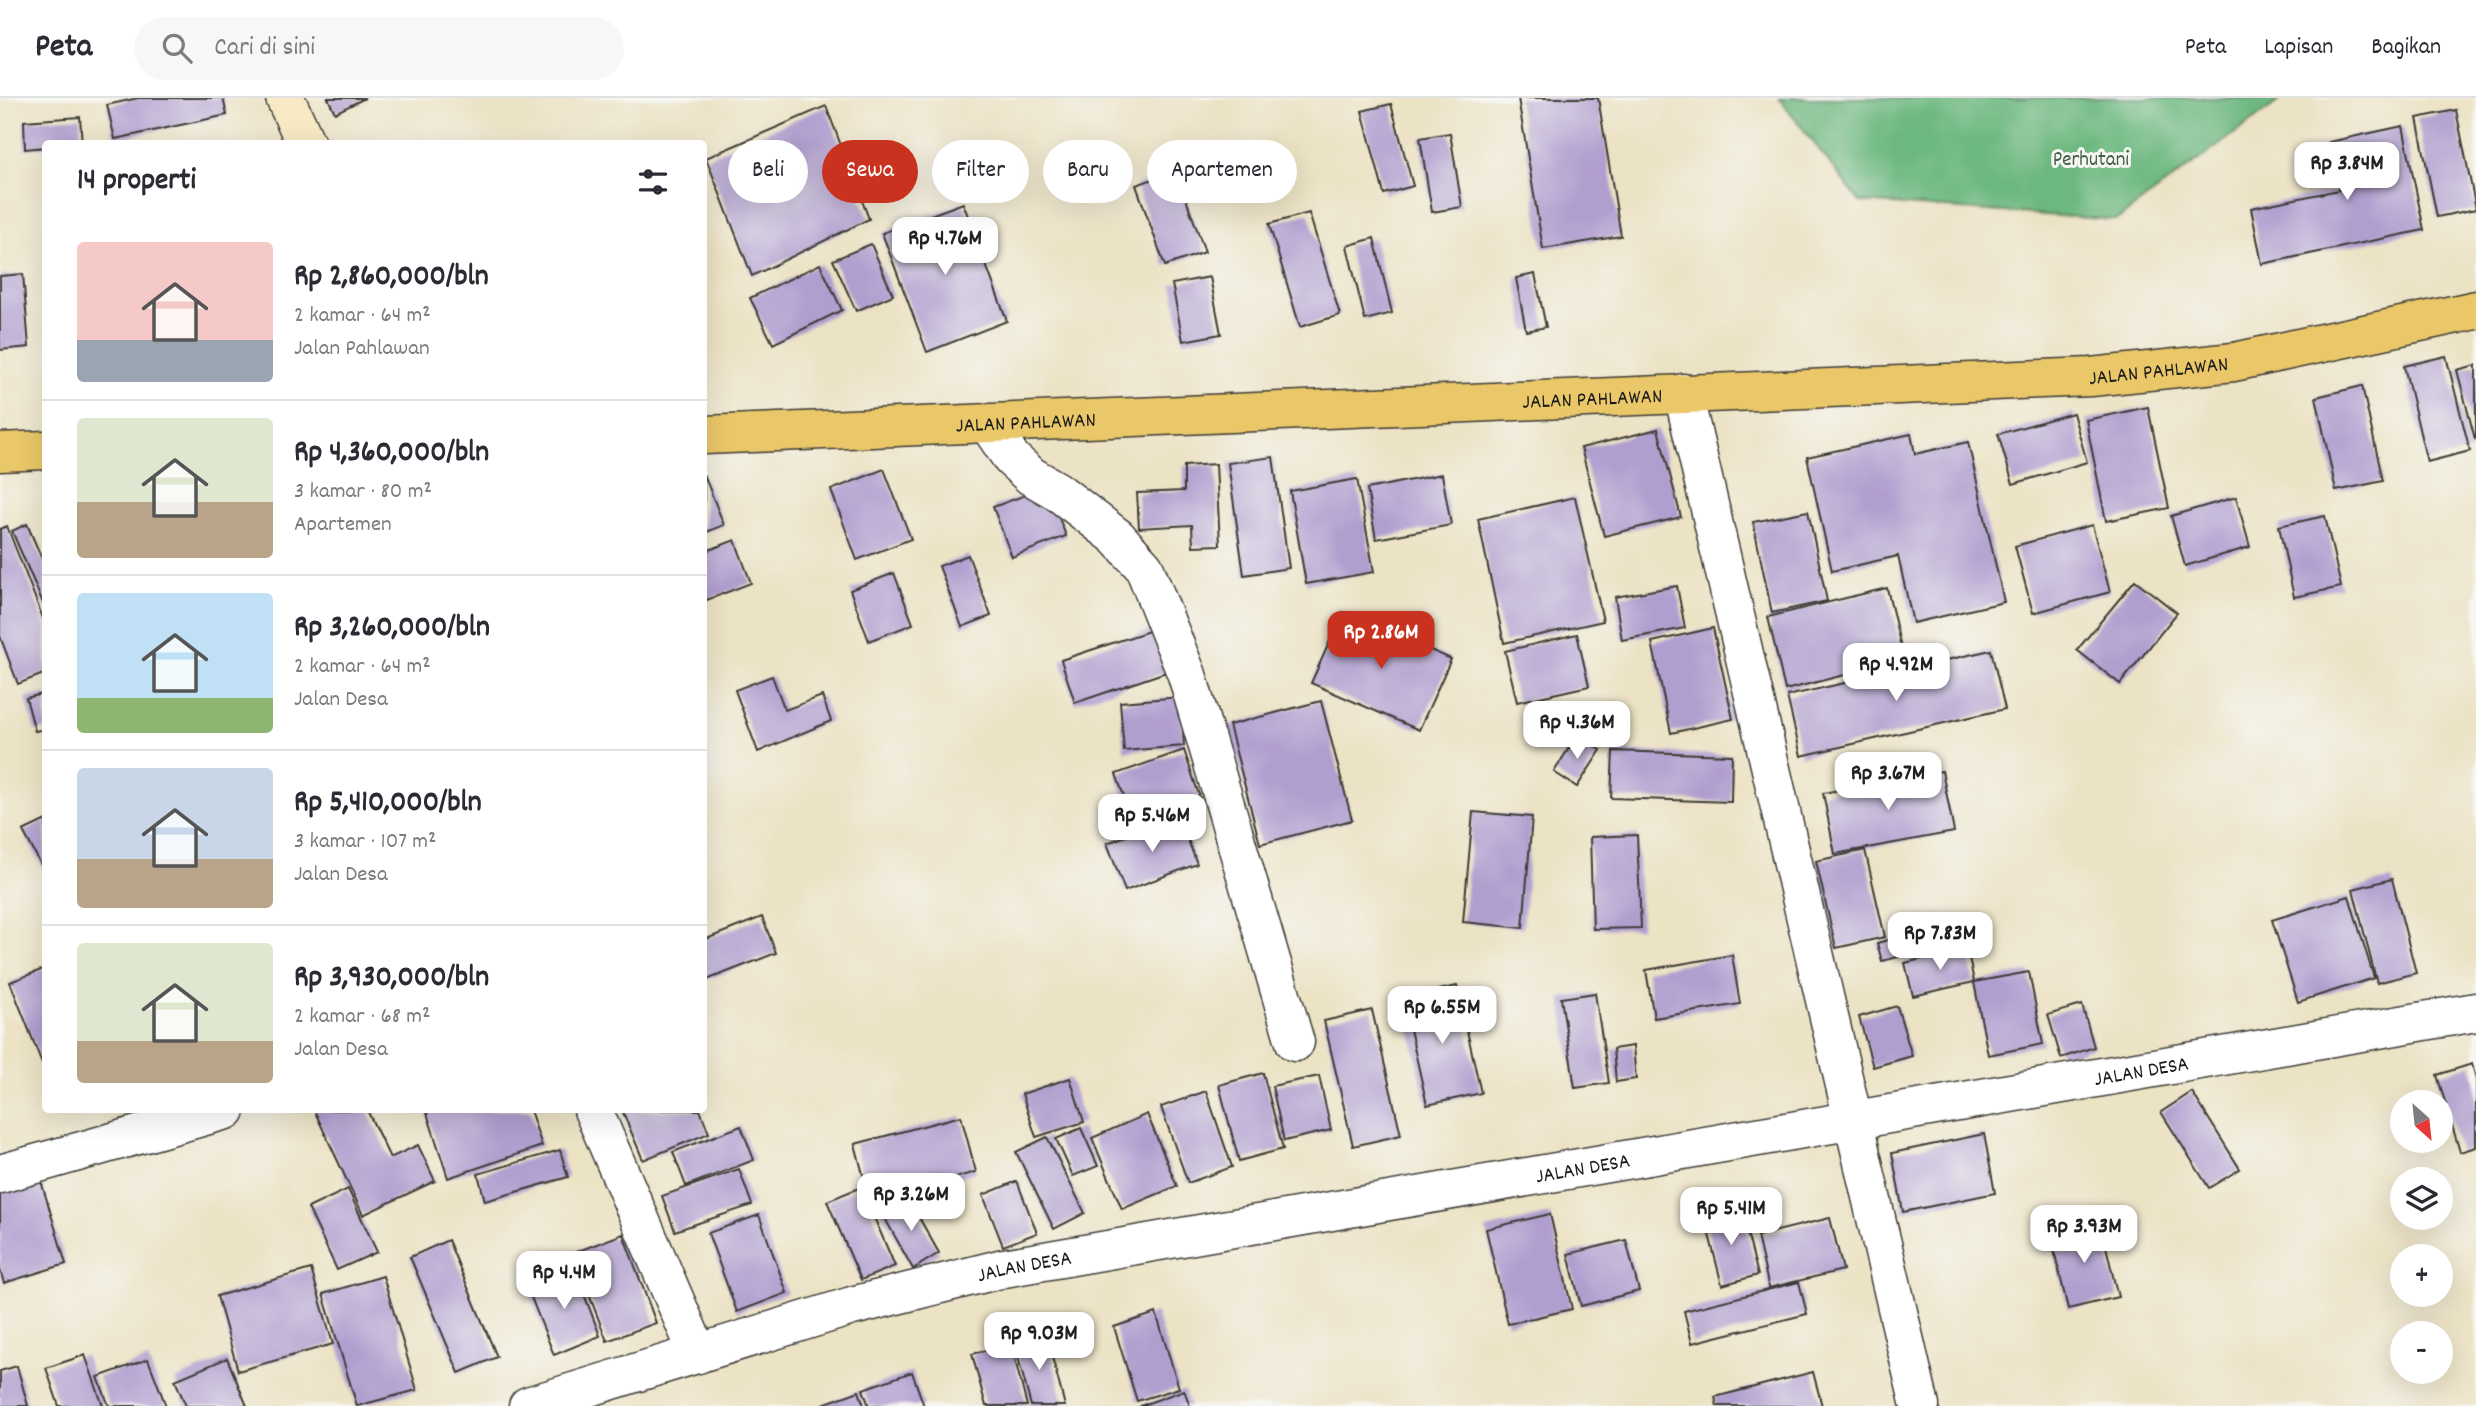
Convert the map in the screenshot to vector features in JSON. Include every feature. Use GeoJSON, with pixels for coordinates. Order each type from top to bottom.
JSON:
{"type":"FeatureCollection","features":[{"type":"Feature","properties":{"kind":"highway","name":"JALAN PAHLAWAN"},"geometry":{"type":"LineString","coordinates":[[707,435],[2091,377],[2221,363],[2476,310]]}},
{"type":"Feature","properties":{"kind":"highway"},"geometry":{"type":"LineString","coordinates":[[0,452],[42,450]]}},
{"type":"Feature","properties":{"kind":"street"},"geometry":{"type":"LineString","coordinates":[[285,98],[304,140]]}},
{"type":"Feature","properties":{"kind":"street"},"geometry":{"type":"LineString","coordinates":[[1683,393],[1920,1406]]}},
{"type":"Feature","properties":{"kind":"street"},"geometry":{"type":"LineString","coordinates":[[989,425],[1012,459],[1031,476],[1057,491],[1117,537],[1144,568],[1187,675],[1295,1042]]}},
{"type":"Feature","properties":{"kind":"street","name":"JALAN DESA"},"geometry":{"type":"LineString","coordinates":[[528,1406],[852,1306],[1004,1268],[1464,1189],[1853,1118],[2476,1012]]}},
{"type":"Feature","properties":{"kind":"street"},"geometry":{"type":"LineString","coordinates":[[0,1174],[215,1113]]}},
{"type":"Feature","properties":{"kind":"street"},"geometry":{"type":"LineString","coordinates":[[594,1113],[698,1354]]}},
{"type":"Feature","properties":{"kind":"green space","name":"Perhutani"},"geometry":{"type":"Polygon","coordinates":[[[1779,98],[2283,98],[2117,220],[1860,202],[1779,98]]]}},
{"type":"Feature","properties":{"kind":"building"},"geometry":{"type":"Polygon","coordinates":[[[138,98],[223,98],[227,115],[115,139],[107,105],[138,98]]]}},
{"type":"Feature","properties":{"kind":"building"},"geometry":{"type":"Polygon","coordinates":[[[328,98],[365,98],[335,113],[328,98]]]}},
{"type":"Feature","properties":{"kind":"building"},"geometry":{"type":"Polygon","coordinates":[[[1518,98],[1598,98],[1621,236],[1543,249],[1518,98]]]}},
{"type":"Feature","properties":{"kind":"building"},"geometry":{"type":"Polygon","coordinates":[[[1391,104],[1413,186],[1384,194],[1362,111],[1391,104]]]}},
{"type":"Feature","properties":{"kind":"building"},"geometry":{"type":"Polygon","coordinates":[[[826,106],[839,140],[822,140],[822,203],[863,203],[869,219],[752,276],[707,158],[728,148],[728,203],[808,203],[808,140],[748,140],[826,106]]]}},
{"type":"Feature","properties":{"kind":"building"},"geometry":{"type":"Polygon","coordinates":[[[2456,110],[2476,209],[2437,217],[2417,118],[2456,110]]]}},
{"type":"Feature","properties":{"kind":"building"},"geometry":{"type":"Polygon","coordinates":[[[80,117],[82,140],[42,140],[42,147],[25,149],[24,121],[80,117]]]}},
{"type":"Feature","properties":{"kind":"building"},"geometry":{"type":"Polygon","coordinates":[[[2403,126],[2424,230],[2262,264],[2251,208],[2339,190],[2329,142],[2403,126]]]}},
{"type":"Feature","properties":{"kind":"building"},"geometry":{"type":"Polygon","coordinates":[[[1450,133],[1462,207],[1432,212],[1420,138],[1450,133]]]}},
{"type":"Feature","properties":{"kind":"building"},"geometry":{"type":"Polygon","coordinates":[[[1147,181],[1147,203],[1187,203],[1205,252],[1165,266],[1136,185],[1147,181]]]}},
{"type":"Feature","properties":{"kind":"building"},"geometry":{"type":"Polygon","coordinates":[[[963,203],[1007,321],[927,352],[882,233],[963,203]]]}},
{"type":"Feature","properties":{"kind":"building"},"geometry":{"type":"Polygon","coordinates":[[[1309,213],[1340,315],[1300,327],[1269,224],[1309,213]]]}},
{"type":"Feature","properties":{"kind":"building"},"geometry":{"type":"Polygon","coordinates":[[[1374,238],[1392,313],[1365,320],[1347,246],[1374,238]]]}},
{"type":"Feature","properties":{"kind":"building"},"geometry":{"type":"Polygon","coordinates":[[[871,244],[893,295],[856,311],[833,260],[871,244]]]}},
{"type":"Feature","properties":{"kind":"building"},"geometry":{"type":"Polygon","coordinates":[[[820,264],[842,310],[773,344],[750,298],[820,264]]]}},
{"type":"Feature","properties":{"kind":"building"},"geometry":{"type":"Polygon","coordinates":[[[23,274],[29,347],[0,350],[0,276],[23,274]]]}},
{"type":"Feature","properties":{"kind":"building"},"geometry":{"type":"Polygon","coordinates":[[[1535,274],[1546,327],[1526,331],[1516,278],[1535,274]]]}},
{"type":"Feature","properties":{"kind":"building"},"geometry":{"type":"Polygon","coordinates":[[[1210,277],[1221,334],[1183,341],[1172,284],[1210,277]]]}},
{"type":"Feature","properties":{"kind":"building"},"geometry":{"type":"Polygon","coordinates":[[[2446,356],[2470,451],[2427,462],[2404,366],[2446,356]]]}},
{"type":"Feature","properties":{"kind":"building"},"geometry":{"type":"Polygon","coordinates":[[[2476,365],[2476,438],[2475,439],[2457,370],[2476,365]]]}},
{"type":"Feature","properties":{"kind":"building"},"geometry":{"type":"Polygon","coordinates":[[[2362,386],[2383,481],[2336,491],[2316,397],[2362,386]]]}},
{"type":"Feature","properties":{"kind":"building"},"geometry":{"type":"Polygon","coordinates":[[[2148,407],[2169,508],[2106,521],[2086,420],[2148,407]]]}},
{"type":"Feature","properties":{"kind":"building"},"geometry":{"type":"Polygon","coordinates":[[[2073,413],[2087,462],[2013,484],[1998,434],[2073,413]]]}},
{"type":"Feature","properties":{"kind":"building"},"geometry":{"type":"Polygon","coordinates":[[[1658,429],[1681,517],[1604,536],[1581,448],[1658,429]]]}},
{"type":"Feature","properties":{"kind":"building"},"geometry":{"type":"Polygon","coordinates":[[[1911,434],[1915,454],[1968,442],[2004,602],[1913,623],[1898,556],[1832,571],[1807,457],[1911,434]]]}},
{"type":"Feature","properties":{"kind":"building"},"geometry":{"type":"Polygon","coordinates":[[[1273,457],[1289,568],[1244,575],[1228,463],[1273,457]]]}},
{"type":"Feature","properties":{"kind":"building"},"geometry":{"type":"Polygon","coordinates":[[[1216,464],[1220,545],[1193,546],[1192,525],[1139,528],[1137,493],[1184,491],[1184,466],[1216,464]]]}},
{"type":"Feature","properties":{"kind":"building"},"geometry":{"type":"Polygon","coordinates":[[[884,469],[911,539],[857,560],[831,490],[884,469]]]}},
{"type":"Feature","properties":{"kind":"building"},"geometry":{"type":"Polygon","coordinates":[[[1442,474],[1451,525],[1376,539],[1367,489],[1442,474]]]}},
{"type":"Feature","properties":{"kind":"building"},"geometry":{"type":"Polygon","coordinates":[[[1357,479],[1374,572],[1306,584],[1290,491],[1357,479]]]}},
{"type":"Feature","properties":{"kind":"building"},"geometry":{"type":"Polygon","coordinates":[[[707,482],[724,525],[707,532],[707,482]]]}},
{"type":"Feature","properties":{"kind":"building"},"geometry":{"type":"Polygon","coordinates":[[[1047,487],[1066,536],[1012,557],[993,507],[1047,487]]]}},
{"type":"Feature","properties":{"kind":"building"},"geometry":{"type":"Polygon","coordinates":[[[1575,497],[1603,621],[1504,643],[1478,519],[1575,497]]]}},
{"type":"Feature","properties":{"kind":"building"},"geometry":{"type":"Polygon","coordinates":[[[2236,497],[2250,547],[2185,566],[2171,516],[2236,497]]]}},
{"type":"Feature","properties":{"kind":"building"},"geometry":{"type":"Polygon","coordinates":[[[1808,511],[1827,601],[1772,613],[1753,522],[1808,511]]]}},
{"type":"Feature","properties":{"kind":"building"},"geometry":{"type":"Polygon","coordinates":[[[2325,516],[2341,587],[2294,597],[2279,526],[2325,516]]]}},
{"type":"Feature","properties":{"kind":"building"},"geometry":{"type":"Polygon","coordinates":[[[27,524],[42,559],[42,601],[12,531],[27,524]]]}},
{"type":"Feature","properties":{"kind":"building"},"geometry":{"type":"Polygon","coordinates":[[[2092,525],[2110,592],[2033,613],[2015,546],[2092,525]]]}},
{"type":"Feature","properties":{"kind":"building"},"geometry":{"type":"Polygon","coordinates":[[[7,526],[42,616],[42,675],[18,684],[0,636],[0,529],[7,526]]]}},
{"type":"Feature","properties":{"kind":"building"},"geometry":{"type":"Polygon","coordinates":[[[735,540],[751,583],[707,600],[707,551],[735,540]]]}},
{"type":"Feature","properties":{"kind":"building"},"geometry":{"type":"Polygon","coordinates":[[[968,555],[991,616],[962,627],[939,566],[968,555]]]}},
{"type":"Feature","properties":{"kind":"building"},"geometry":{"type":"Polygon","coordinates":[[[894,573],[913,624],[869,641],[850,590],[894,573]]]}},
{"type":"Feature","properties":{"kind":"building"},"geometry":{"type":"Polygon","coordinates":[[[2135,580],[2177,613],[2120,684],[2077,650],[2135,580]]]}},
{"type":"Feature","properties":{"kind":"building"},"geometry":{"type":"Polygon","coordinates":[[[1677,586],[1685,628],[1622,640],[1615,597],[1677,586]]]}},
{"type":"Feature","properties":{"kind":"building"},"geometry":{"type":"Polygon","coordinates":[[[1887,588],[1904,660],[1785,690],[1768,617],[1887,588]]]}},
{"type":"Feature","properties":{"kind":"building"},"geometry":{"type":"Polygon","coordinates":[[[1343,612],[1451,659],[1419,730],[1311,683],[1343,612]]]}},
{"type":"Feature","properties":{"kind":"building"},"geometry":{"type":"Polygon","coordinates":[[[1713,628],[1733,719],[1671,733],[1652,642],[1713,628]]]}},
{"type":"Feature","properties":{"kind":"building"},"geometry":{"type":"Polygon","coordinates":[[[1155,629],[1169,671],[1075,703],[1061,660],[1155,629]]]}},
{"type":"Feature","properties":{"kind":"building"},"geometry":{"type":"Polygon","coordinates":[[[1577,634],[1589,686],[1517,702],[1505,651],[1577,634]]]}},
{"type":"Feature","properties":{"kind":"building"},"geometry":{"type":"Polygon","coordinates":[[[1991,650],[2005,709],[1801,756],[1787,696],[1991,650]]]}},
{"type":"Feature","properties":{"kind":"building"},"geometry":{"type":"Polygon","coordinates":[[[772,676],[785,710],[822,696],[831,721],[758,752],[735,690],[772,676]]]}},
{"type":"Feature","properties":{"kind":"building"},"geometry":{"type":"Polygon","coordinates":[[[42,694],[42,730],[35,731],[26,698],[42,694]]]}},
{"type":"Feature","properties":{"kind":"building"},"geometry":{"type":"Polygon","coordinates":[[[1181,697],[1184,746],[1124,751],[1120,702],[1181,697]]]}},
{"type":"Feature","properties":{"kind":"building"},"geometry":{"type":"Polygon","coordinates":[[[1321,701],[1352,820],[1260,844],[1229,725],[1321,701]]]}},
{"type":"Feature","properties":{"kind":"building"},"geometry":{"type":"Polygon","coordinates":[[[1577,735],[1601,750],[1577,787],[1554,772],[1577,735]]]}},
{"type":"Feature","properties":{"kind":"building"},"geometry":{"type":"Polygon","coordinates":[[[1184,750],[1200,798],[1133,821],[1116,774],[1184,750]]]}},
{"type":"Feature","properties":{"kind":"building"},"geometry":{"type":"Polygon","coordinates":[[[1613,751],[1732,755],[1731,802],[1611,798],[1613,751]]]}},
{"type":"Feature","properties":{"kind":"building"},"geometry":{"type":"Polygon","coordinates":[[[1942,771],[1954,832],[1835,854],[1823,793],[1942,771]]]}},
{"type":"Feature","properties":{"kind":"building"},"geometry":{"type":"Polygon","coordinates":[[[1473,812],[1532,817],[1523,928],[1463,922],[1473,812]]]}},
{"type":"Feature","properties":{"kind":"building"},"geometry":{"type":"Polygon","coordinates":[[[1179,816],[1197,864],[1125,891],[1107,843],[1179,816]]]}},
{"type":"Feature","properties":{"kind":"building"},"geometry":{"type":"Polygon","coordinates":[[[42,822],[42,867],[23,831],[42,822]]]}},
{"type":"Feature","properties":{"kind":"building"},"geometry":{"type":"Polygon","coordinates":[[[1637,835],[1641,928],[1593,929],[1590,837],[1637,835]]]}},
{"type":"Feature","properties":{"kind":"building"},"geometry":{"type":"Polygon","coordinates":[[[1865,850],[1885,937],[1836,948],[1816,861],[1865,850]]]}},
{"type":"Feature","properties":{"kind":"building"},"geometry":{"type":"Polygon","coordinates":[[[2392,879],[2416,973],[2377,983],[2353,889],[2392,879]]]}},
{"type":"Feature","properties":{"kind":"building"},"geometry":{"type":"Polygon","coordinates":[[[2349,896],[2374,978],[2298,1002],[2272,920],[2349,896]]]}},
{"type":"Feature","properties":{"kind":"building"},"geometry":{"type":"Polygon","coordinates":[[[762,917],[776,953],[707,980],[707,939],[762,917]]]}},
{"type":"Feature","properties":{"kind":"building"},"geometry":{"type":"Polygon","coordinates":[[[1933,928],[1938,947],[1882,961],[1877,943],[1933,928]]]}},
{"type":"Feature","properties":{"kind":"building"},"geometry":{"type":"Polygon","coordinates":[[[1967,948],[1974,982],[1913,996],[1905,963],[1967,948]]]}},
{"type":"Feature","properties":{"kind":"building"},"geometry":{"type":"Polygon","coordinates":[[[1732,955],[1740,1004],[1654,1018],[1646,970],[1732,955]]]}},
{"type":"Feature","properties":{"kind":"building"},"geometry":{"type":"Polygon","coordinates":[[[42,970],[42,1063],[10,982],[42,970]]]}},
{"type":"Feature","properties":{"kind":"building"},"geometry":{"type":"Polygon","coordinates":[[[2029,972],[2043,1044],[1988,1055],[1974,982],[2029,972]]]}},
{"type":"Feature","properties":{"kind":"building"},"geometry":{"type":"Polygon","coordinates":[[[1457,986],[1481,1093],[1427,1105],[1403,998],[1457,986]]]}},
{"type":"Feature","properties":{"kind":"building"},"geometry":{"type":"Polygon","coordinates":[[[1595,993],[1609,1083],[1575,1088],[1561,998],[1595,993]]]}},
{"type":"Feature","properties":{"kind":"building"},"geometry":{"type":"Polygon","coordinates":[[[2082,1005],[2094,1047],[2061,1058],[2048,1015],[2082,1005]]]}},
{"type":"Feature","properties":{"kind":"building"},"geometry":{"type":"Polygon","coordinates":[[[1897,1006],[1912,1056],[1873,1067],[1859,1017],[1897,1006]]]}},
{"type":"Feature","properties":{"kind":"building"},"geometry":{"type":"Polygon","coordinates":[[[1372,1010],[1401,1135],[1353,1146],[1324,1021],[1372,1010]]]}},
{"type":"Feature","properties":{"kind":"building"},"geometry":{"type":"Polygon","coordinates":[[[1633,1046],[1636,1079],[1616,1082],[1613,1049],[1633,1046]]]}},
{"type":"Feature","properties":{"kind":"building"},"geometry":{"type":"Polygon","coordinates":[[[2472,1064],[2476,1079],[2476,1147],[2460,1152],[2454,1132],[2454,1090],[2441,1090],[2437,1075],[2472,1064]]]}},
{"type":"Feature","properties":{"kind":"building"},"geometry":{"type":"Polygon","coordinates":[[[1263,1073],[1283,1149],[1239,1161],[1219,1085],[1263,1073]]]}},
{"type":"Feature","properties":{"kind":"building"},"geometry":{"type":"Polygon","coordinates":[[[1319,1076],[1331,1130],[1284,1141],[1272,1086],[1319,1076]]]}},
{"type":"Feature","properties":{"kind":"building"},"geometry":{"type":"Polygon","coordinates":[[[1070,1078],[1084,1122],[1036,1137],[1022,1094],[1070,1078]]]}},
{"type":"Feature","properties":{"kind":"building"},"geometry":{"type":"Polygon","coordinates":[[[1206,1091],[1232,1167],[1188,1183],[1161,1107],[1206,1091]]]}},
{"type":"Feature","properties":{"kind":"building"},"geometry":{"type":"Polygon","coordinates":[[[2192,1092],[2240,1169],[2209,1188],[2161,1112],[2192,1092]]]}},
{"type":"Feature","properties":{"kind":"building"},"geometry":{"type":"Polygon","coordinates":[[[315,1113],[368,1113],[390,1158],[418,1145],[435,1181],[363,1215],[315,1113]]]}},
{"type":"Feature","properties":{"kind":"building"},"geometry":{"type":"Polygon","coordinates":[[[427,1113],[531,1113],[542,1146],[448,1178],[427,1113]]]}},
{"type":"Feature","properties":{"kind":"building"},"geometry":{"type":"Polygon","coordinates":[[[623,1113],[701,1113],[709,1133],[643,1160],[623,1113]]]}},
{"type":"Feature","properties":{"kind":"building"},"geometry":{"type":"Polygon","coordinates":[[[1147,1114],[1177,1186],[1122,1209],[1092,1138],[1147,1114]]]}},
{"type":"Feature","properties":{"kind":"building"},"geometry":{"type":"Polygon","coordinates":[[[961,1116],[976,1172],[870,1201],[855,1144],[961,1116]]]}},
{"type":"Feature","properties":{"kind":"building"},"geometry":{"type":"Polygon","coordinates":[[[741,1126],[754,1160],[686,1186],[673,1152],[741,1126]]]}},
{"type":"Feature","properties":{"kind":"building"},"geometry":{"type":"Polygon","coordinates":[[[1081,1128],[1098,1166],[1073,1176],[1056,1139],[1081,1128]]]}},
{"type":"Feature","properties":{"kind":"building"},"geometry":{"type":"Polygon","coordinates":[[[1984,1134],[1995,1193],[1903,1212],[1892,1153],[1984,1134]]]}},
{"type":"Feature","properties":{"kind":"building"},"geometry":{"type":"Polygon","coordinates":[[[1047,1137],[1085,1213],[1054,1229],[1016,1152],[1047,1137]]]}},
{"type":"Feature","properties":{"kind":"building"},"geometry":{"type":"Polygon","coordinates":[[[560,1150],[568,1177],[485,1201],[478,1174],[560,1150]]]}},
{"type":"Feature","properties":{"kind":"building"},"geometry":{"type":"Polygon","coordinates":[[[739,1169],[752,1205],[675,1231],[662,1196],[739,1169]]]}},
{"type":"Feature","properties":{"kind":"building"},"geometry":{"type":"Polygon","coordinates":[[[41,1181],[66,1264],[4,1283],[0,1270],[0,1194],[41,1181]]]}},
{"type":"Feature","properties":{"kind":"building"},"geometry":{"type":"Polygon","coordinates":[[[1017,1181],[1037,1233],[1003,1246],[983,1195],[1017,1181]]]}},
{"type":"Feature","properties":{"kind":"building"},"geometry":{"type":"Polygon","coordinates":[[[861,1187],[895,1266],[861,1280],[827,1201],[861,1187]]]}},
{"type":"Feature","properties":{"kind":"building"},"geometry":{"type":"Polygon","coordinates":[[[348,1189],[377,1252],[337,1270],[308,1208],[348,1189]]]}},
{"type":"Feature","properties":{"kind":"building"},"geometry":{"type":"Polygon","coordinates":[[[908,1198],[939,1253],[913,1269],[882,1213],[908,1198]]]}},
{"type":"Feature","properties":{"kind":"building"},"geometry":{"type":"Polygon","coordinates":[[[1741,1209],[1758,1275],[1722,1285],[1705,1219],[1741,1209]]]}},
{"type":"Feature","properties":{"kind":"building"},"geometry":{"type":"Polygon","coordinates":[[[1550,1214],[1572,1309],[1508,1324],[1486,1229],[1550,1214]]]}},
{"type":"Feature","properties":{"kind":"building"},"geometry":{"type":"Polygon","coordinates":[[[759,1215],[787,1293],[737,1312],[708,1233],[759,1215]]]}},
{"type":"Feature","properties":{"kind":"building"},"geometry":{"type":"Polygon","coordinates":[[[1830,1218],[1843,1270],[1769,1288],[1757,1236],[1830,1218]]]}},
{"type":"Feature","properties":{"kind":"building"},"geometry":{"type":"Polygon","coordinates":[[[2100,1221],[2118,1297],[2068,1309],[2050,1233],[2100,1221]]]}},
{"type":"Feature","properties":{"kind":"building"},"geometry":{"type":"Polygon","coordinates":[[[623,1234],[656,1323],[607,1341],[573,1253],[623,1234]]]}},
{"type":"Feature","properties":{"kind":"building"},"geometry":{"type":"Polygon","coordinates":[[[448,1240],[497,1357],[459,1373],[410,1257],[448,1240]]]}},
{"type":"Feature","properties":{"kind":"building"},"geometry":{"type":"Polygon","coordinates":[[[1626,1240],[1639,1291],[1581,1306],[1568,1254],[1626,1240]]]}},
{"type":"Feature","properties":{"kind":"building"},"geometry":{"type":"Polygon","coordinates":[[[574,1268],[600,1336],[554,1355],[527,1287],[574,1268]]]}},
{"type":"Feature","properties":{"kind":"building"},"geometry":{"type":"Polygon","coordinates":[[[311,1269],[333,1344],[238,1371],[217,1296],[311,1269]]]}},
{"type":"Feature","properties":{"kind":"building"},"geometry":{"type":"Polygon","coordinates":[[[383,1276],[417,1390],[357,1406],[323,1294],[383,1276]]]}},
{"type":"Feature","properties":{"kind":"building"},"geometry":{"type":"Polygon","coordinates":[[[1799,1282],[1807,1314],[1692,1343],[1684,1311],[1799,1282]]]}},
{"type":"Feature","properties":{"kind":"building"},"geometry":{"type":"Polygon","coordinates":[[[1156,1313],[1179,1388],[1137,1401],[1114,1327],[1156,1313]]]}},
{"type":"Feature","properties":{"kind":"building"},"geometry":{"type":"Polygon","coordinates":[[[1046,1334],[1065,1406],[1031,1406],[1014,1342],[1046,1334]]]}},
{"type":"Feature","properties":{"kind":"building"},"geometry":{"type":"Polygon","coordinates":[[[1011,1344],[1027,1406],[986,1406],[972,1354],[1011,1344]]]}},
{"type":"Feature","properties":{"kind":"building"},"geometry":{"type":"Polygon","coordinates":[[[85,1355],[103,1406],[59,1406],[46,1368],[85,1355]]]}},
{"type":"Feature","properties":{"kind":"building"},"geometry":{"type":"Polygon","coordinates":[[[227,1358],[247,1406],[186,1406],[175,1380],[227,1358]]]}},
{"type":"Feature","properties":{"kind":"building"},"geometry":{"type":"Polygon","coordinates":[[[148,1359],[166,1406],[109,1406],[98,1377],[148,1359]]]}},
{"type":"Feature","properties":{"kind":"building"},"geometry":{"type":"Polygon","coordinates":[[[17,1366],[28,1406],[0,1406],[0,1371],[17,1366]]]}},
{"type":"Feature","properties":{"kind":"building"},"geometry":{"type":"Polygon","coordinates":[[[912,1372],[924,1406],[869,1406],[863,1389],[912,1372]]]}},
{"type":"Feature","properties":{"kind":"building"},"geometry":{"type":"Polygon","coordinates":[[[1813,1372],[1822,1406],[1717,1406],[1715,1397],[1813,1372]]]}},
{"type":"Feature","properties":{"kind":"building"},"geometry":{"type":"Polygon","coordinates":[[[1184,1390],[1190,1406],[1140,1406],[1184,1390]]]}},
{"type":"Feature","properties":{"kind":"building"},"geometry":{"type":"Polygon","coordinates":[[[859,1391],[864,1406],[823,1404],[859,1391]]]}}]}
